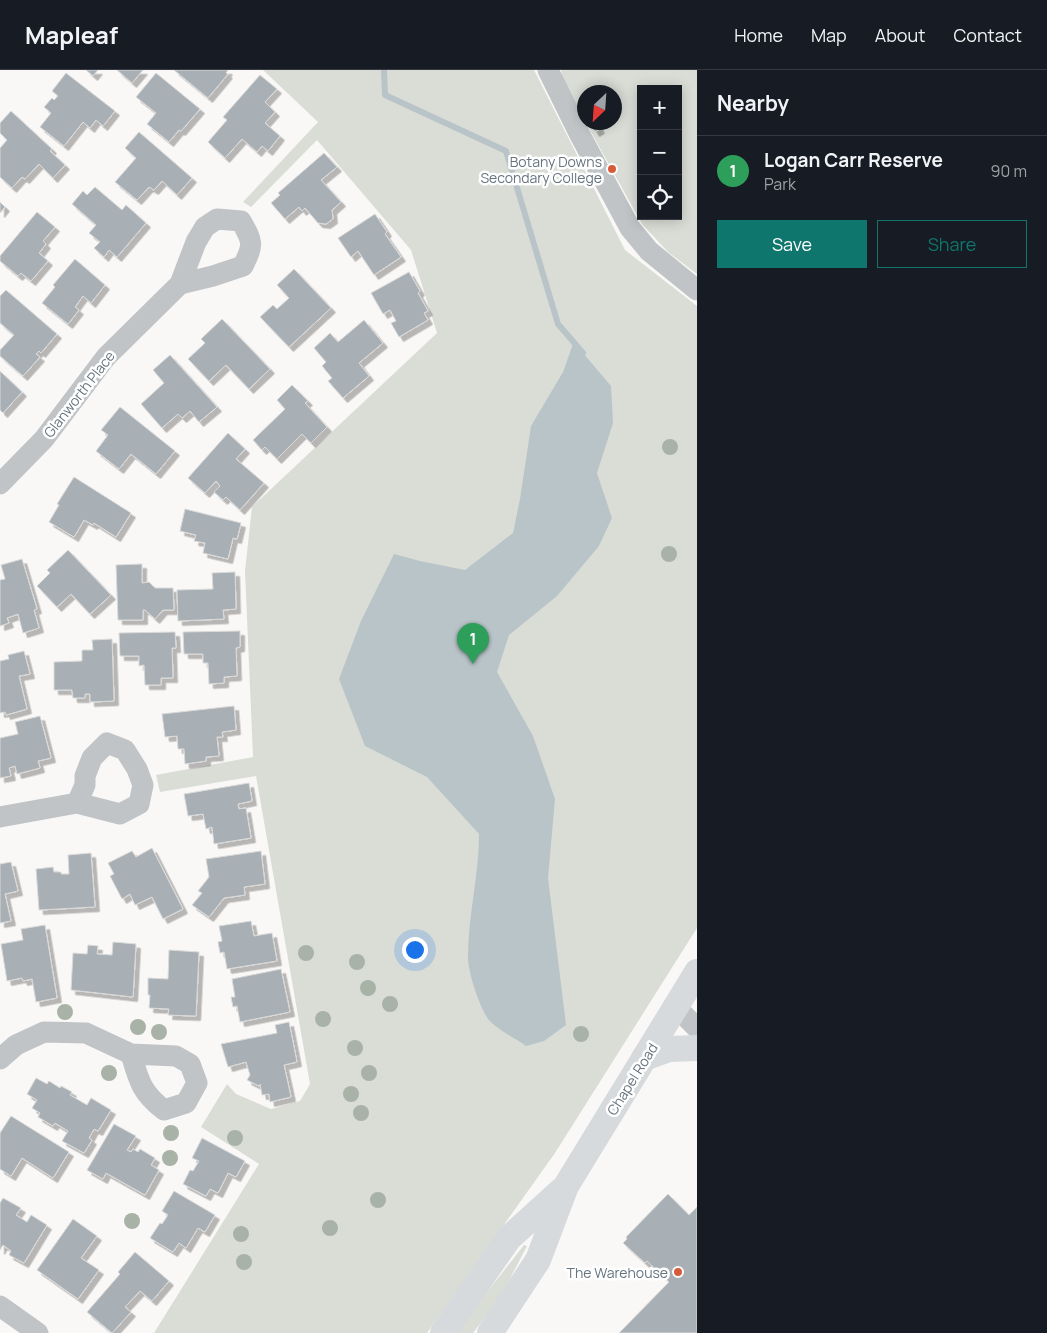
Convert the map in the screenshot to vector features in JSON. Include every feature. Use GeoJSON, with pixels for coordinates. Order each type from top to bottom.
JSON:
{"type":"FeatureCollection","features":[{"type":"Feature","properties":{"kind":"main road","name":"Chapel Road"},"geometry":{"type":"LineString","coordinates":[[490,1333],[538,1260],[566,1186],[644,1058],[690,990]]}},
{"type":"Feature","properties":{"kind":"main road"},"geometry":{"type":"LineString","coordinates":[[644,1058],[669,1049],[697,1048]]}},
{"type":"Feature","properties":{"kind":"main road","name":"Chapel Road"},"geometry":{"type":"LineString","coordinates":[[444,1333],[509,1238],[566,1186]]}},
{"type":"Feature","properties":{"kind":"street"},"geometry":{"type":"LineString","coordinates":[[548,70],[580,135],[630,228],[649,251],[697,290]]}},
{"type":"Feature","properties":{"kind":"street","name":"Glanworth Place"},"geometry":{"type":"LineString","coordinates":[[0,484],[44,439],[106,357],[180,284]]}},
{"type":"Feature","properties":{"kind":"street"},"geometry":{"type":"LineString","coordinates":[[0,817],[77,802]]}},
{"type":"Feature","properties":{"kind":"street"},"geometry":{"type":"LineString","coordinates":[[690,990],[697,1028]]}},
{"type":"Feature","properties":{"kind":"street"},"geometry":{"type":"LineString","coordinates":[[0,1059],[16,1045],[44,1032],[86,1034],[131,1054]]}},
{"type":"Feature","properties":{"kind":"street"},"geometry":{"type":"LineString","coordinates":[[0,1306],[31,1331]]}},
{"type":"Feature","properties":{"kind":"shaded area"},"geometry":{"type":"Polygon","coordinates":[[[263,70],[534,70],[625,250],[697,306],[697,928],[555,1153],[427,1333],[154,1333],[259,1164],[201,1127],[227,1084],[236,1094],[271,1109],[300,1101],[310,1084],[256,776],[160,792],[156,775],[253,757],[245,571],[252,507],[437,333],[411,250],[317,140],[251,207],[243,202],[318,122],[263,70]]]}},
{"type":"Feature","properties":{"kind":"shaded area"},"geometry":{"type":"Polygon","coordinates":[[[561,70],[697,70],[697,274],[668,252],[640,220],[682,220],[682,85],[637,85],[637,215],[590,130],[622,130],[622,85],[577,85],[577,107],[564,84],[561,70]]]}},
{"type":"Feature","properties":{"kind":"shaded area"},"geometry":{"type":"Polygon","coordinates":[[[573,344],[611,386],[613,423],[597,473],[612,518],[599,546],[557,596],[509,635],[497,672],[533,736],[555,799],[548,878],[566,1025],[544,1041],[526,1046],[500,1030],[488,1019],[478,997],[470,971],[468,942],[479,849],[479,834],[427,777],[365,746],[339,679],[361,621],[394,554],[465,570],[513,533],[531,426],[563,372],[573,344]]]}},
{"type":"Feature","properties":{"kind":"shaded area"},"geometry":{"type":"Polygon","coordinates":[[[524,1245],[527,1246],[500,1298],[473,1333],[455,1333],[524,1245]]]}},
{"type":"Feature","properties":{"kind":"building"},"geometry":{"type":"Polygon","coordinates":[[[86,70],[98,70],[93,76],[86,70]]]}},
{"type":"Feature","properties":{"kind":"building"},"geometry":{"type":"Polygon","coordinates":[[[117,70],[143,70],[132,83],[117,70]]]}},
{"type":"Feature","properties":{"kind":"building"},"geometry":{"type":"Polygon","coordinates":[[[174,70],[228,70],[226,73],[228,74],[208,98],[174,70]]]}},
{"type":"Feature","properties":{"kind":"building"},"geometry":{"type":"Polygon","coordinates":[[[66,73],[115,111],[103,126],[96,120],[90,128],[83,122],[64,146],[40,127],[51,113],[44,107],[52,98],[54,100],[58,96],[52,91],[66,73]]]}},
{"type":"Feature","properties":{"kind":"building"},"geometry":{"type":"Polygon","coordinates":[[[156,73],[200,109],[169,142],[147,124],[156,113],[136,97],[156,73]]]}},
{"type":"Feature","properties":{"kind":"building"},"geometry":{"type":"Polygon","coordinates":[[[260,75],[277,89],[265,102],[275,112],[265,123],[280,136],[268,151],[262,146],[257,152],[242,139],[225,158],[208,142],[227,120],[223,117],[260,75]]]}},
{"type":"Feature","properties":{"kind":"building"},"geometry":{"type":"Polygon","coordinates":[[[11,111],[52,149],[50,151],[65,165],[53,178],[39,164],[25,179],[22,177],[12,188],[0,177],[0,148],[7,140],[0,133],[0,123],[11,111]]]}},
{"type":"Feature","properties":{"kind":"building"},"geometry":{"type":"Polygon","coordinates":[[[139,132],[192,178],[177,195],[162,181],[154,190],[149,187],[137,200],[115,182],[136,158],[125,148],[139,132]]]}},
{"type":"Feature","properties":{"kind":"building"},"geometry":{"type":"Polygon","coordinates":[[[324,153],[337,167],[321,180],[341,202],[332,210],[333,219],[326,224],[318,223],[305,208],[302,211],[299,207],[285,219],[271,203],[280,195],[278,193],[324,153]]]}},
{"type":"Feature","properties":{"kind":"building"},"geometry":{"type":"Polygon","coordinates":[[[95,187],[122,210],[126,205],[146,223],[117,257],[109,250],[104,257],[94,248],[100,242],[89,233],[96,225],[72,204],[83,191],[87,195],[95,187]]]}},
{"type":"Feature","properties":{"kind":"building"},"geometry":{"type":"Polygon","coordinates":[[[0,202],[5,207],[0,213],[0,202]]]}},
{"type":"Feature","properties":{"kind":"building"},"geometry":{"type":"Polygon","coordinates":[[[37,212],[55,227],[43,241],[46,244],[39,253],[48,261],[31,281],[21,273],[18,276],[0,261],[0,256],[37,212]]]}},
{"type":"Feature","properties":{"kind":"building"},"geometry":{"type":"Polygon","coordinates":[[[375,214],[387,232],[385,234],[401,257],[374,275],[358,251],[351,257],[338,238],[375,214]]]}},
{"type":"Feature","properties":{"kind":"building"},"geometry":{"type":"Polygon","coordinates":[[[75,259],[105,285],[91,303],[83,296],[75,307],[79,310],[68,324],[42,303],[55,287],[53,285],[75,259]]]}},
{"type":"Feature","properties":{"kind":"building"},"geometry":{"type":"Polygon","coordinates":[[[294,269],[331,308],[289,347],[260,317],[273,305],[277,309],[289,298],[277,285],[294,269]]]}},
{"type":"Feature","properties":{"kind":"building"},"geometry":{"type":"Polygon","coordinates":[[[409,272],[420,291],[418,293],[428,311],[424,313],[428,320],[399,337],[391,323],[396,321],[390,310],[383,314],[371,293],[409,272]]]}},
{"type":"Feature","properties":{"kind":"building"},"geometry":{"type":"Polygon","coordinates":[[[6,290],[57,334],[41,353],[39,351],[36,354],[40,357],[23,376],[0,356],[0,350],[14,335],[0,323],[0,296],[6,290]]]}},
{"type":"Feature","properties":{"kind":"building"},"geometry":{"type":"Polygon","coordinates":[[[222,319],[270,369],[249,389],[226,365],[209,381],[188,359],[205,343],[201,339],[222,319]]]}},
{"type":"Feature","properties":{"kind":"building"},"geometry":{"type":"Polygon","coordinates":[[[364,320],[383,343],[359,363],[369,376],[343,398],[328,381],[332,378],[322,366],[326,362],[314,348],[330,333],[338,342],[364,320]]]}},
{"type":"Feature","properties":{"kind":"building"},"geometry":{"type":"Polygon","coordinates":[[[170,355],[217,407],[199,422],[190,411],[182,418],[178,414],[162,428],[141,404],[164,383],[153,370],[170,355]]]}},
{"type":"Feature","properties":{"kind":"building"},"geometry":{"type":"Polygon","coordinates":[[[0,371],[22,392],[3,413],[0,410],[0,371]]]}},
{"type":"Feature","properties":{"kind":"building"},"geometry":{"type":"Polygon","coordinates":[[[292,385],[308,401],[305,403],[327,427],[311,443],[302,434],[277,459],[265,447],[262,450],[253,440],[285,409],[277,400],[292,385]]]}},
{"type":"Feature","properties":{"kind":"building"},"geometry":{"type":"Polygon","coordinates":[[[120,407],[175,451],[156,474],[131,454],[119,469],[96,451],[108,435],[101,430],[120,407]]]}},
{"type":"Feature","properties":{"kind":"building"},"geometry":{"type":"Polygon","coordinates":[[[228,433],[245,449],[236,459],[264,483],[240,510],[226,497],[223,500],[214,492],[220,486],[216,481],[205,493],[188,478],[228,433]]]}},
{"type":"Feature","properties":{"kind":"building"},"geometry":{"type":"Polygon","coordinates":[[[74,477],[131,513],[116,537],[94,523],[93,525],[84,520],[74,537],[49,522],[59,505],[57,504],[74,477]]]}},
{"type":"Feature","properties":{"kind":"building"},"geometry":{"type":"Polygon","coordinates":[[[185,509],[241,523],[237,539],[233,538],[228,559],[203,553],[205,543],[194,541],[196,535],[180,531],[185,509]]]}},
{"type":"Feature","properties":{"kind":"building"},"geometry":{"type":"Polygon","coordinates":[[[68,550],[111,595],[90,614],[71,594],[57,607],[37,586],[50,573],[47,570],[68,550]]]}},
{"type":"Feature","properties":{"kind":"building"},"geometry":{"type":"Polygon","coordinates":[[[22,559],[37,609],[34,610],[39,628],[23,633],[18,614],[7,618],[9,623],[0,626],[0,580],[5,579],[1,565],[22,559]]]}},
{"type":"Feature","properties":{"kind":"building"},"geometry":{"type":"Polygon","coordinates":[[[142,564],[142,583],[149,582],[155,588],[173,588],[174,610],[163,610],[155,619],[143,610],[143,620],[118,620],[116,565],[142,564]]]}},
{"type":"Feature","properties":{"kind":"building"},"geometry":{"type":"Polygon","coordinates":[[[235,572],[236,609],[223,610],[224,619],[178,621],[177,590],[213,589],[212,573],[235,572]]]}},
{"type":"Feature","properties":{"kind":"building"},"geometry":{"type":"Polygon","coordinates":[[[240,631],[240,647],[236,648],[237,676],[224,677],[224,683],[209,684],[208,663],[203,663],[203,654],[184,654],[183,632],[240,631]]]}},
{"type":"Feature","properties":{"kind":"building"},"geometry":{"type":"Polygon","coordinates":[[[175,632],[176,648],[172,648],[173,678],[161,678],[161,685],[145,685],[144,665],[139,666],[139,656],[120,656],[119,633],[175,632]]]}},
{"type":"Feature","properties":{"kind":"building"},"geometry":{"type":"Polygon","coordinates":[[[112,639],[114,701],[90,702],[90,694],[85,694],[85,698],[73,698],[72,690],[54,690],[54,662],[82,661],[82,650],[93,650],[92,640],[112,639]]]}},
{"type":"Feature","properties":{"kind":"building"},"geometry":{"type":"Polygon","coordinates":[[[24,651],[30,674],[19,676],[27,709],[6,715],[5,712],[0,713],[0,661],[9,659],[8,655],[24,651]]]}},
{"type":"Feature","properties":{"kind":"building"},"geometry":{"type":"Polygon","coordinates":[[[234,706],[236,730],[222,732],[223,737],[217,737],[219,756],[206,757],[206,761],[185,764],[184,749],[178,749],[177,736],[165,737],[162,714],[234,706]]]}},
{"type":"Feature","properties":{"kind":"building"},"geometry":{"type":"Polygon","coordinates":[[[40,716],[51,758],[38,761],[40,768],[17,774],[15,766],[9,768],[11,776],[0,778],[0,738],[18,734],[15,722],[40,716]]]}},
{"type":"Feature","properties":{"kind":"building"},"geometry":{"type":"Polygon","coordinates":[[[249,783],[252,801],[238,804],[239,809],[246,808],[251,838],[214,844],[212,827],[206,829],[203,814],[188,816],[184,794],[249,783]]]}},
{"type":"Feature","properties":{"kind":"building"},"geometry":{"type":"Polygon","coordinates":[[[152,848],[183,909],[163,919],[152,897],[135,905],[130,894],[122,899],[110,876],[114,874],[108,863],[132,851],[136,857],[152,848]]]}},
{"type":"Feature","properties":{"kind":"building"},"geometry":{"type":"Polygon","coordinates":[[[261,851],[265,884],[244,887],[245,895],[224,898],[209,917],[192,905],[202,893],[198,891],[209,877],[206,859],[261,851]]]}},
{"type":"Feature","properties":{"kind":"building"},"geometry":{"type":"Polygon","coordinates":[[[91,853],[95,907],[39,910],[36,869],[53,867],[54,872],[69,874],[68,855],[91,853]]]}},
{"type":"Feature","properties":{"kind":"building"},"geometry":{"type":"Polygon","coordinates":[[[11,862],[18,891],[5,894],[11,921],[0,923],[0,864],[11,862]]]}},
{"type":"Feature","properties":{"kind":"building"},"geometry":{"type":"Polygon","coordinates":[[[251,921],[254,936],[272,933],[277,961],[227,969],[224,952],[220,953],[218,942],[222,941],[219,926],[251,921]]]}},
{"type":"Feature","properties":{"kind":"building"},"geometry":{"type":"Polygon","coordinates":[[[45,925],[57,998],[36,1002],[32,979],[23,981],[22,978],[7,981],[1,944],[23,940],[21,929],[45,925]]]}},
{"type":"Feature","properties":{"kind":"building"},"geometry":{"type":"Polygon","coordinates":[[[113,942],[136,944],[133,997],[71,990],[73,953],[87,954],[88,945],[98,946],[97,954],[112,955],[113,942]]]}},
{"type":"Feature","properties":{"kind":"building"},"geometry":{"type":"Polygon","coordinates":[[[169,950],[199,952],[196,1016],[168,1015],[169,1009],[149,1008],[148,978],[168,979],[169,950]]]}},
{"type":"Feature","properties":{"kind":"building"},"geometry":{"type":"Polygon","coordinates":[[[281,969],[290,1012],[240,1022],[237,1006],[233,1007],[231,997],[235,997],[232,979],[281,969]]]}},
{"type":"Feature","properties":{"kind":"building"},"geometry":{"type":"Polygon","coordinates":[[[289,1022],[297,1062],[284,1065],[291,1097],[270,1102],[269,1094],[262,1095],[260,1084],[259,1086],[247,1080],[250,1075],[246,1062],[228,1067],[221,1044],[277,1033],[275,1025],[289,1022]]]}},
{"type":"Feature","properties":{"kind":"building"},"geometry":{"type":"Polygon","coordinates":[[[36,1078],[47,1084],[49,1081],[60,1088],[61,1086],[72,1092],[70,1095],[87,1105],[91,1098],[111,1110],[98,1131],[94,1129],[89,1138],[92,1140],[84,1153],[62,1141],[68,1131],[55,1123],[53,1126],[38,1117],[40,1113],[32,1108],[37,1100],[27,1094],[36,1078]]]}},
{"type":"Feature","properties":{"kind":"building"},"geometry":{"type":"Polygon","coordinates":[[[11,1116],[69,1152],[53,1178],[22,1158],[11,1176],[0,1169],[0,1133],[11,1116]]]}},
{"type":"Feature","properties":{"kind":"building"},"geometry":{"type":"Polygon","coordinates":[[[114,1124],[136,1136],[127,1150],[131,1152],[133,1149],[138,1152],[140,1149],[155,1158],[151,1165],[159,1170],[145,1195],[106,1173],[103,1179],[87,1170],[114,1124]]]}},
{"type":"Feature","properties":{"kind":"building"},"geometry":{"type":"Polygon","coordinates":[[[202,1138],[245,1161],[236,1177],[228,1173],[218,1193],[210,1189],[206,1196],[183,1184],[190,1170],[193,1171],[199,1161],[192,1158],[202,1138]]]}},
{"type":"Feature","properties":{"kind":"building"},"geometry":{"type":"Polygon","coordinates":[[[174,1191],[215,1215],[205,1232],[198,1228],[186,1248],[179,1243],[173,1252],[150,1238],[168,1215],[162,1211],[174,1191]]]}},
{"type":"Feature","properties":{"kind":"building","name":"The Warehouse"},"geometry":{"type":"Polygon","coordinates":[[[668,1194],[689,1215],[697,1207],[697,1333],[619,1333],[669,1282],[647,1261],[645,1263],[623,1243],[627,1239],[626,1237],[668,1194]]]}},
{"type":"Feature","properties":{"kind":"building"},"geometry":{"type":"Polygon","coordinates":[[[3,1198],[21,1208],[16,1215],[27,1222],[31,1215],[47,1225],[24,1263],[9,1255],[11,1251],[3,1245],[0,1250],[0,1203],[3,1198]]]}},
{"type":"Feature","properties":{"kind":"building"},"geometry":{"type":"Polygon","coordinates":[[[73,1219],[97,1236],[81,1258],[99,1270],[78,1299],[37,1270],[73,1219]]]}},
{"type":"Feature","properties":{"kind":"building"},"geometry":{"type":"Polygon","coordinates":[[[135,1252],[169,1281],[152,1301],[140,1291],[125,1307],[131,1312],[112,1333],[87,1312],[120,1274],[118,1272],[135,1252]]]}},
{"type":"Feature","properties":{"kind":"waterway"},"geometry":{"type":"LineString","coordinates":[[384,70],[385,95],[506,151],[558,324],[583,353]]}},
{"type":"Feature","properties":{"kind":"place","name":"Botany Downs Secondary College"},"geometry":{"type":"Point","coordinates":[612,169]}},
{"type":"Feature","properties":{"kind":"place","name":"Logan Carr Reserve"},"geometry":{"type":"Point","coordinates":[473,664]}},
{"type":"Feature","properties":{"kind":"place","name":"The Warehouse"},"geometry":{"type":"Point","coordinates":[678,1272]}}]}
